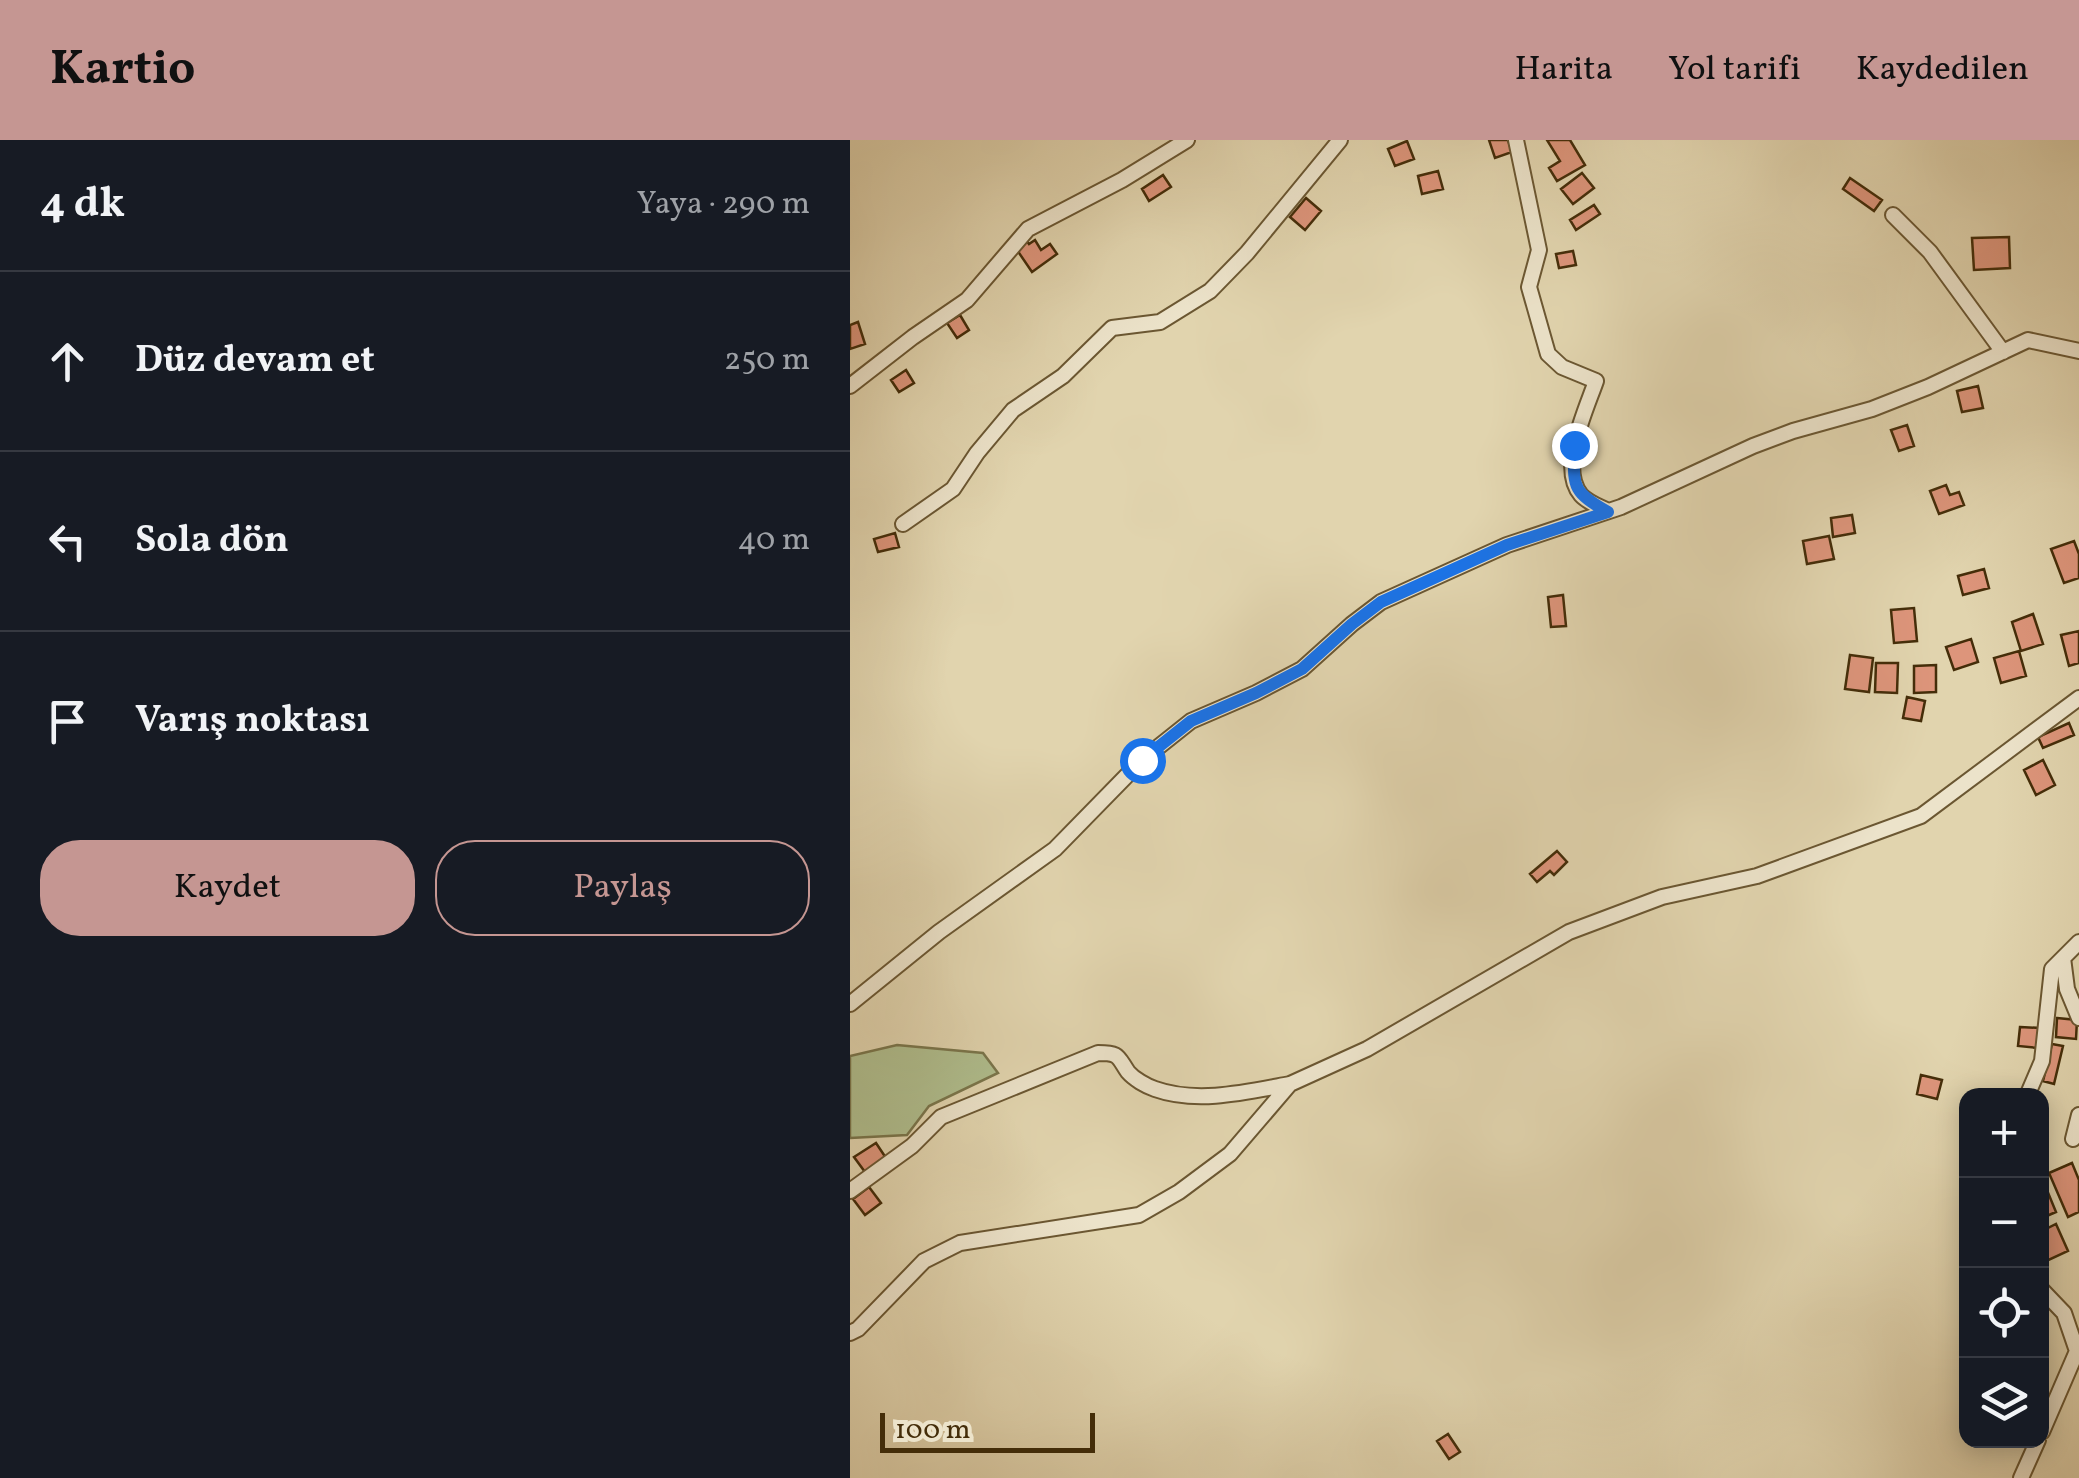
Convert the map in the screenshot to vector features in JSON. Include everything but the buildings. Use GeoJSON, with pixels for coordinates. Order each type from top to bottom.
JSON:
{"type":"FeatureCollection","features":[{"type":"Feature","properties":{"kind":"street"},"geometry":{"type":"LineString","coordinates":[[850,386],[967,300],[1028,229],[1188,140]]}},
{"type":"Feature","properties":{"kind":"street"},"geometry":{"type":"LineString","coordinates":[[903,524],[953,489],[1013,410],[1063,376],[1112,328],[1160,322],[1210,290],[1247,253],[1340,140]]}},
{"type":"Feature","properties":{"kind":"street"},"geometry":{"type":"LineString","coordinates":[[1516,140],[1539,250],[1528,288],[1548,354],[1562,367],[1596,381],[1574,445],[1574,482],[1582,497],[1608,512]]}},
{"type":"Feature","properties":{"kind":"street"},"geometry":{"type":"LineString","coordinates":[[1893,215],[1930,252],[2003,352]]}},
{"type":"Feature","properties":{"kind":"street"},"geometry":{"type":"LineString","coordinates":[[850,1004],[939,932],[1054,848],[1142,760],[1191,721],[1302,669],[1381,602],[1507,545],[1608,512],[1754,446],[1928,387],[2028,340],[2079,351]]}},
{"type":"Feature","properties":{"kind":"street"},"geometry":{"type":"LineString","coordinates":[[850,1191],[912,1146],[942,1117],[1098,1052],[1113,1052],[1122,1059],[1130,1075],[1173,1094],[1207,1096],[1290,1084],[1367,1049],[1568,932],[1662,897],[1757,876],[1920,816],[2079,698]]}},
{"type":"Feature","properties":{"kind":"street"},"geometry":{"type":"LineString","coordinates":[[2030,1088],[2042,1061],[2052,969],[2079,942]]}},
{"type":"Feature","properties":{"kind":"street"},"geometry":{"type":"LineString","coordinates":[[2064,958],[2067,989],[2079,1018]]}},
{"type":"Feature","properties":{"kind":"street"},"geometry":{"type":"LineString","coordinates":[[850,1334],[924,1261],[960,1243],[1139,1214],[1179,1192],[1230,1154],[1290,1084]]}},
{"type":"Feature","properties":{"kind":"street"},"geometry":{"type":"LineString","coordinates":[[2073,1139],[2079,1115]]}},
{"type":"Feature","properties":{"kind":"street"},"geometry":{"type":"LineString","coordinates":[[2049,1297],[2064,1313],[2077,1350],[2049,1416]]}},
{"type":"Feature","properties":{"kind":"street"},"geometry":{"type":"LineString","coordinates":[[2021,1478],[2034,1448]]}},
{"type":"Feature","properties":{"kind":"green space"},"geometry":{"type":"Polygon","coordinates":[[[897,1045],[983,1053],[998,1073],[929,1106],[907,1135],[850,1138],[850,1056],[897,1045]]]}},
{"type":"Feature","properties":{"kind":"route"},"geometry":{"type":"LineString","coordinates":[[1142,760],[1191,721],[1302,669],[1381,602],[1507,545],[1608,512],[1582,497],[1574,482],[1574,445]]}}]}
